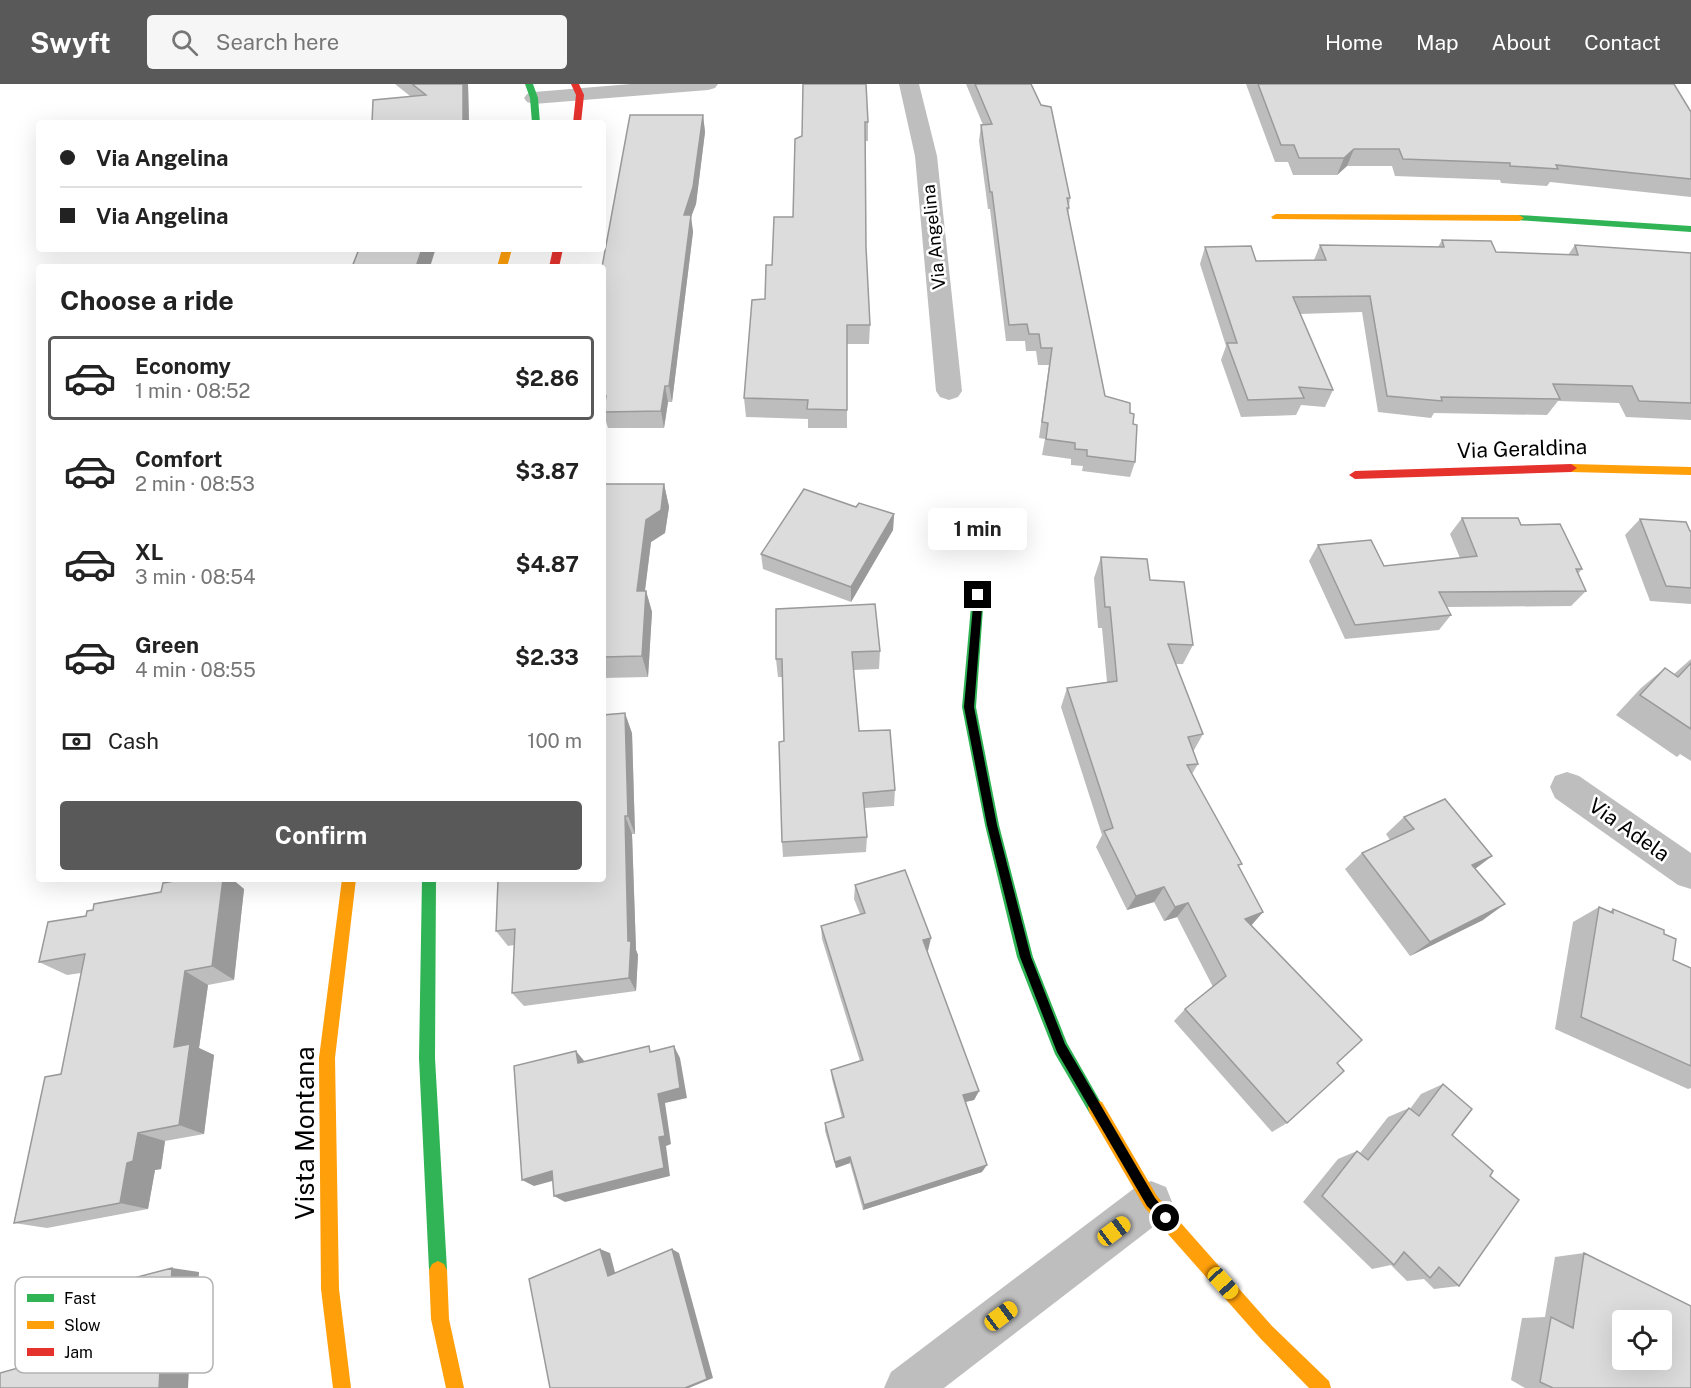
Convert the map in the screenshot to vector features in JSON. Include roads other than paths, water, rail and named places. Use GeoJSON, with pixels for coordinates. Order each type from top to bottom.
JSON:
{"type":"FeatureCollection","features":[{"type":"Feature","properties":{"kind":"street"},"geometry":{"type":"LineString","coordinates":[[536,120],[532,91],[708,84]]}},
{"type":"Feature","properties":{"kind":"street","name":"Via Angelina"},"geometry":{"type":"LineString","coordinates":[[909,84],[926,156],[949,391]]}},
{"type":"Feature","properties":{"kind":"street"},"geometry":{"type":"LineString","coordinates":[[577,89],[577,120]]}},
{"type":"Feature","properties":{"kind":"street"},"geometry":{"type":"LineString","coordinates":[[1276,216],[1520,218],[1691,229]]}},
{"type":"Feature","properties":{"kind":"street","name":"Via Geraldina"},"geometry":{"type":"LineString","coordinates":[[1354,475],[1550,467],[1691,471]]}},
{"type":"Feature","properties":{"kind":"street"},"geometry":{"type":"LineString","coordinates":[[978,595],[969,707],[992,825],[1025,957],[1061,1048],[1151,1202],[1266,1332],[1323,1388]]}},
{"type":"Feature","properties":{"kind":"street","name":"Via Adela"},"geometry":{"type":"LineString","coordinates":[[1567,787],[1691,873]]}},
{"type":"Feature","properties":{"kind":"street","name":"Vista Montana"},"geometry":{"type":"LineString","coordinates":[[342,1388],[330,1289],[327,1058],[349,882]]}},
{"type":"Feature","properties":{"kind":"street"},"geometry":{"type":"LineString","coordinates":[[429,882],[427,1058],[440,1319],[455,1388]]}},
{"type":"Feature","properties":{"kind":"street"},"geometry":{"type":"LineString","coordinates":[[907,1388],[1151,1202]]}}]}
